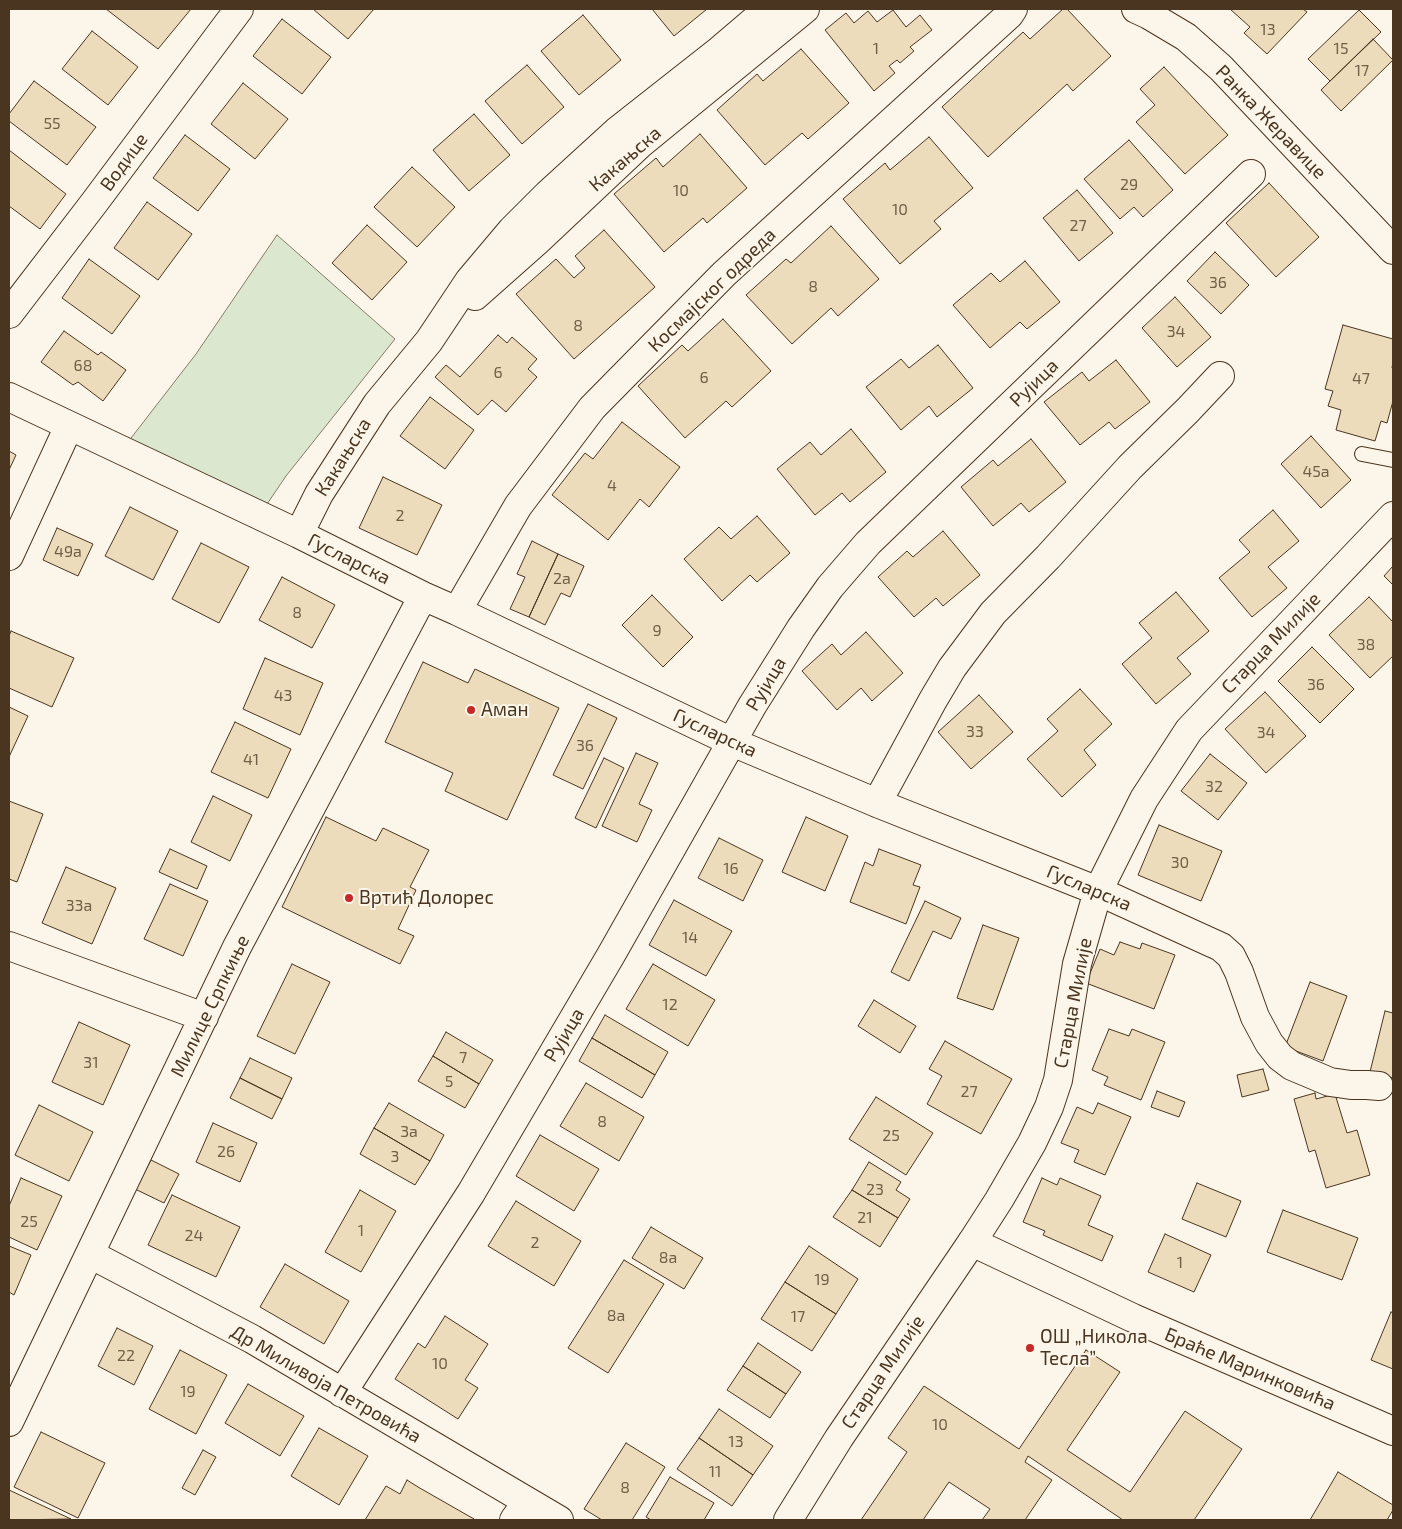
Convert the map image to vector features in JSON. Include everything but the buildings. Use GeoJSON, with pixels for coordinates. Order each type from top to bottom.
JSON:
{"type":"FeatureCollection","features":[{"type":"Feature","properties":{"kind":"street","name":"Водице"},"geometry":{"type":"LineString","coordinates":[[9,314],[239,9]]}},
{"type":"Feature","properties":{"kind":"street","name":"Какањска"},"geometry":{"type":"LineString","coordinates":[[299,534],[319,494],[377,404],[429,341],[470,281],[506,238],[548,194],[618,131],[720,50],[768,9]]}},
{"type":"Feature","properties":{"kind":"street","name":"Какањска"},"geometry":{"type":"LineString","coordinates":[[449,313],[487,286],[638,145],[805,9]]}},
{"type":"Feature","properties":{"kind":"street","name":"Космајског одреда"},"geometry":{"type":"LineString","coordinates":[[457,611],[518,506],[592,408],[724,274],[1008,15],[1012,9]]}},
{"type":"Feature","properties":{"kind":"street","name":"Ранка Жеравице"},"geometry":{"type":"LineString","coordinates":[[1136,9],[1186,37],[1221,68],[1393,250]]}},
{"type":"Feature","properties":{"kind":"street","name":"Рујица"},"geometry":{"type":"LineString","coordinates":[[342,1393],[476,1185],[611,955],[752,706],[801,628],[830,587],[868,543],[1251,174]]}},
{"type":"Feature","properties":{"kind":"street"},"geometry":{"type":"LineString","coordinates":[[877,803],[952,668],[993,614],[1130,467],[1220,376]]}},
{"type":"Feature","properties":{"kind":"street","name":"Гусларска"},"geometry":{"type":"LineString","coordinates":[[9,397],[732,742],[877,803],[1098,891],[1221,947],[1231,956],[1269,1043],[1280,1057],[1292,1066],[1330,1082],[1379,1086]]}},
{"type":"Feature","properties":{"kind":"street"},"geometry":{"type":"LineString","coordinates":[[9,556],[69,426]]}},
{"type":"Feature","properties":{"kind":"street","name":"Старца Милије"},"geometry":{"type":"LineString","coordinates":[[788,1520],[838,1438],[972,1242],[1032,1143],[1058,1080],[1077,964],[1098,891],[1144,799],[1189,730],[1393,516]]}},
{"type":"Feature","properties":{"kind":"street","name":"Милице Српкиње"},"geometry":{"type":"LineString","coordinates":[[9,1422],[237,947],[423,596]]}},
{"type":"Feature","properties":{"kind":"street"},"geometry":{"type":"LineString","coordinates":[[9,946],[204,1017]]}},
{"type":"Feature","properties":{"kind":"street","name":"Браће Маринковића"},"geometry":{"type":"LineString","coordinates":[[972,1242],[1132,1318],[1393,1431]]}},
{"type":"Feature","properties":{"kind":"street","name":"Др Миливоја Петровића"},"geometry":{"type":"LineString","coordinates":[[90,1254],[252,1339],[342,1393],[520,1511],[560,1520]]}},
{"type":"Feature","properties":{"kind":"lane"},"geometry":{"type":"LineString","coordinates":[[1362,454],[1393,460]]}},
{"type":"Feature","properties":{"kind":"green space"},"geometry":{"type":"Polygon","coordinates":[[[277,235],[395,339],[286,476],[259,516],[121,451],[196,354],[277,235]]]}},
{"type":"Feature","properties":{"kind":"place","name":"Аман"},"geometry":{"type":"Point","coordinates":[471,710]}},
{"type":"Feature","properties":{"kind":"place","name":"Вртић Долорес"},"geometry":{"type":"Point","coordinates":[349,898]}},
{"type":"Feature","properties":{"kind":"place","name":"ОШ „Никола Тесла”"},"geometry":{"type":"Point","coordinates":[1030,1348]}}]}
